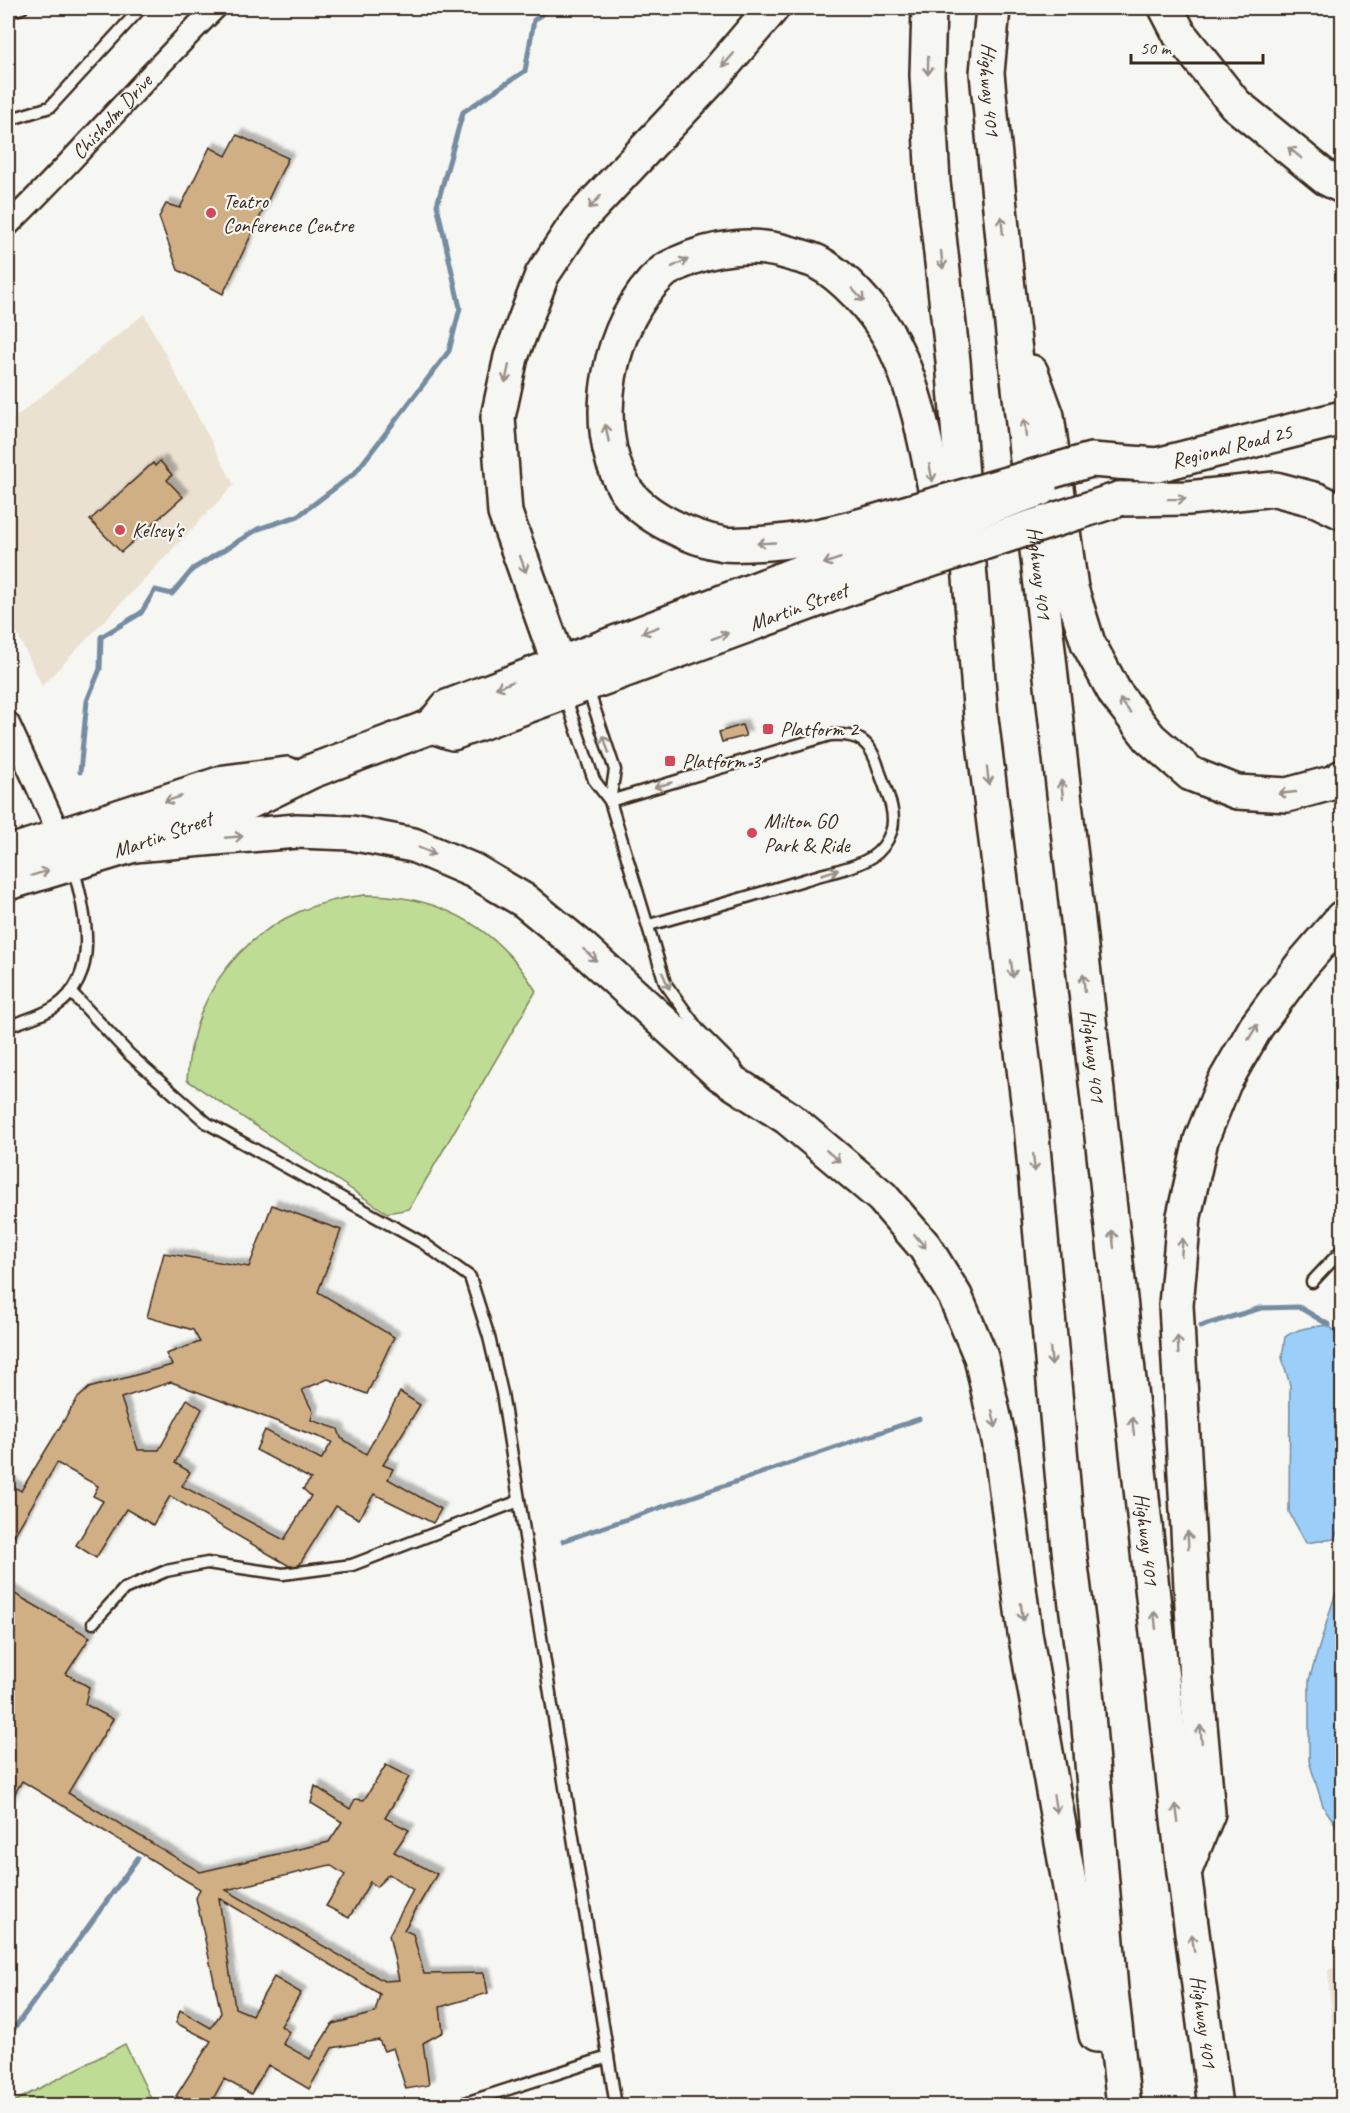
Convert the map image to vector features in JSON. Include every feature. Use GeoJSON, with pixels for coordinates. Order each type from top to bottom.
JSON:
{"type":"FeatureCollection","features":[{"type":"Feature","properties":{"kind":"main road"},"geometry":{"type":"LineString","coordinates":[[572,675],[505,513],[498,417],[511,357],[542,275],[578,221],[715,75],[772,8]]}},
{"type":"Feature","properties":{"kind":"main road"},"geometry":{"type":"LineString","coordinates":[[929,8],[927,75],[933,182],[953,361],[981,718],[1031,1125],[1069,1550],[1084,1667],[1111,1990],[1122,2092]]}},
{"type":"Feature","properties":{"kind":"main road","name":"Highway 401"},"geometry":{"type":"LineString","coordinates":[[993,8],[987,73],[1006,270],[1014,325],[1063,794],[1184,1872],[1215,2106]]}},
{"type":"Feature","properties":{"kind":"main road"},"geometry":{"type":"LineString","coordinates":[[1166,8],[1180,35],[1235,104],[1326,178],[1342,186]]}},
{"type":"Feature","properties":{"kind":"main road"},"geometry":{"type":"LineString","coordinates":[[888,545],[804,539],[769,544],[725,544],[683,533],[651,515],[625,488],[612,457],[605,422],[608,379],[621,336],[638,300],[663,271],[700,253],[739,247],[775,249],[818,263],[858,292],[883,327],[908,382],[926,448],[981,718]]}},
{"type":"Feature","properties":{"kind":"main road"},"geometry":{"type":"LineString","coordinates":[[1014,325],[1047,416],[1071,588],[1088,643],[1115,693],[1150,738],[1191,774],[1237,792],[1287,795],[1335,782],[1342,777]]}},
{"type":"Feature","properties":{"kind":"main road","name":"Regional Road 25"},"geometry":{"type":"LineString","coordinates":[[888,545],[1090,460],[1157,465],[1342,418]]}},
{"type":"Feature","properties":{"kind":"main road","name":"Martin Street"},"geometry":{"type":"LineString","coordinates":[[8,853],[134,845],[233,810],[312,771],[432,726],[447,706],[572,675],[806,570],[888,545],[1119,499],[1157,465]]}},
{"type":"Feature","properties":{"kind":"main road"},"geometry":{"type":"LineString","coordinates":[[1119,499],[1188,498],[1275,489],[1317,500],[1342,512]]}},
{"type":"Feature","properties":{"kind":"main road","name":"Martin Street"},"geometry":{"type":"LineString","coordinates":[[8,883],[66,849],[225,782],[312,771]]}},
{"type":"Feature","properties":{"kind":"main road"},"geometry":{"type":"LineString","coordinates":[[134,845],[297,831],[351,833],[413,845],[464,867],[525,902],[581,947],[720,1074],[788,1118],[882,1197],[926,1247],[955,1296],[981,1357],[1000,1445],[1025,1633],[1095,2032],[1122,2092]]}},
{"type":"Feature","properties":{"kind":"main road"},"geometry":{"type":"LineString","coordinates":[[1184,1872],[1208,1813],[1196,1680],[1176,1305],[1184,1216],[1201,1140],[1224,1083],[1256,1027],[1301,966],[1342,918]]}},
{"type":"Feature","properties":{"kind":"street","name":"Chisholm Drive"},"geometry":{"type":"LineString","coordinates":[[8,225],[51,183],[183,39],[215,8]]}},
{"type":"Feature","properties":{"kind":"street"},"geometry":{"type":"LineString","coordinates":[[8,723],[66,849]]}},
{"type":"Feature","properties":{"kind":"lane"},"geometry":{"type":"LineString","coordinates":[[8,12],[22,8]]}},
{"type":"Feature","properties":{"kind":"lane"},"geometry":{"type":"LineString","coordinates":[[8,120],[50,107],[141,8]]}},
{"type":"Feature","properties":{"kind":"lane"},"geometry":{"type":"LineString","coordinates":[[572,675],[615,770],[610,801]]}},
{"type":"Feature","properties":{"kind":"lane"},"geometry":{"type":"LineString","coordinates":[[572,675],[594,780],[610,801],[665,983],[698,1029],[788,1118]]}},
{"type":"Feature","properties":{"kind":"lane"},"geometry":{"type":"LineString","coordinates":[[610,801],[830,735],[846,734],[858,737],[874,755],[893,815],[892,831],[883,847],[871,857],[856,864],[649,925]]}},
{"type":"Feature","properties":{"kind":"lane"},"geometry":{"type":"LineString","coordinates":[[8,1026],[55,1007],[71,992],[82,969],[87,951],[86,929],[66,849]]}},
{"type":"Feature","properties":{"kind":"lane"},"geometry":{"type":"LineString","coordinates":[[71,992],[129,1054],[207,1123],[423,1243],[470,1277],[489,1337],[502,1394],[616,2106]]}},
{"type":"Feature","properties":{"kind":"lane"},"geometry":{"type":"LineString","coordinates":[[1312,1282],[1342,1250]]}},
{"type":"Feature","properties":{"kind":"lane"},"geometry":{"type":"LineString","coordinates":[[93,1623],[124,1589],[166,1571],[207,1563],[283,1574],[352,1565],[519,1502]]}},
{"type":"Feature","properties":{"kind":"lane"},"geometry":{"type":"LineString","coordinates":[[456,2106],[608,2057]]}},
{"type":"Feature","properties":{"kind":"shaded area"},"geometry":{"type":"Polygon","coordinates":[[[144,314],[234,485],[42,686],[8,614],[8,423],[144,314]]]}},
{"type":"Feature","properties":{"kind":"shaded area"},"geometry":{"type":"Polygon","coordinates":[[[1342,1965],[1342,2105],[1338,2106],[1328,1970],[1342,1965]]]}},
{"type":"Feature","properties":{"kind":"green space"},"geometry":{"type":"Polygon","coordinates":[[[365,895],[392,896],[418,901],[442,908],[464,919],[485,932],[503,949],[521,968],[536,991],[409,1209],[387,1213],[187,1080],[192,1043],[203,1009],[219,979],[240,953],[265,931],[295,914],[328,902],[365,895]]]}},
{"type":"Feature","properties":{"kind":"green space"},"geometry":{"type":"Polygon","coordinates":[[[125,2044],[154,2105],[12,2105],[13,2102],[125,2044]]]}},
{"type":"Feature","properties":{"kind":"water"},"geometry":{"type":"Polygon","coordinates":[[[1329,1325],[1342,1341],[1342,1522],[1334,1539],[1306,1543],[1289,1512],[1290,1385],[1282,1358],[1285,1337],[1301,1329],[1329,1325]]]}},
{"type":"Feature","properties":{"kind":"water"},"geometry":{"type":"Polygon","coordinates":[[[1342,1582],[1342,1834],[1323,1806],[1309,1761],[1309,1680],[1335,1595],[1342,1582]]]}},
{"type":"Feature","properties":{"kind":"building","name":"Teatro Conference Centre"},"geometry":{"type":"Polygon","coordinates":[[[237,135],[288,158],[223,294],[178,270],[159,217],[166,204],[180,208],[210,147],[226,156],[237,135]]]}},
{"type":"Feature","properties":{"kind":"building"},"geometry":{"type":"Polygon","coordinates":[[[160,461],[172,475],[167,480],[183,497],[121,552],[90,520],[153,463],[155,466],[160,461]]]}},
{"type":"Feature","properties":{"kind":"building"},"geometry":{"type":"Polygon","coordinates":[[[742,725],[746,736],[722,742],[719,732],[742,725]]]}},
{"type":"Feature","properties":{"kind":"building"},"geometry":{"type":"Polygon","coordinates":[[[272,1205],[341,1230],[318,1292],[394,1337],[367,1394],[328,1379],[302,1390],[313,1412],[311,1420],[338,1429],[341,1438],[366,1454],[400,1392],[420,1405],[383,1465],[393,1469],[388,1479],[441,1509],[433,1523],[374,1494],[359,1519],[336,1506],[296,1570],[170,1496],[153,1525],[126,1509],[96,1558],[76,1545],[103,1501],[93,1496],[98,1486],[57,1463],[8,1546],[8,1483],[21,1491],[77,1399],[89,1388],[172,1365],[166,1354],[200,1342],[193,1330],[147,1317],[164,1253],[249,1267],[272,1205]],[[171,1382],[121,1398],[138,1450],[159,1450],[187,1399],[202,1409],[175,1463],[190,1472],[182,1486],[284,1540],[311,1496],[303,1489],[311,1479],[256,1450],[265,1430],[321,1460],[332,1442],[171,1382]]]}},
{"type":"Feature","properties":{"kind":"building"},"geometry":{"type":"Polygon","coordinates":[[[8,1590],[90,1637],[66,1674],[89,1687],[85,1704],[113,1719],[68,1793],[200,1872],[329,1842],[342,1822],[311,1803],[315,1786],[350,1809],[355,1799],[364,1800],[386,1765],[409,1777],[385,1818],[409,1830],[394,1852],[437,1874],[404,1930],[413,1934],[424,1974],[484,1973],[488,1993],[440,2007],[443,2032],[423,2043],[429,2085],[406,2089],[393,2048],[384,2051],[379,2040],[332,2048],[309,2089],[268,2065],[251,2094],[224,2079],[209,2106],[192,2106],[176,2096],[211,2041],[176,2023],[180,2010],[211,2028],[221,2013],[196,1898],[200,1889],[22,1781],[8,1805],[8,1590]],[[330,1865],[226,1890],[384,1981],[399,1980],[389,1935],[413,1890],[389,1874],[376,1887],[370,1882],[349,1918],[326,1906],[345,1875],[330,1865]],[[219,1898],[235,2008],[252,2015],[274,1977],[301,1993],[281,2026],[289,2032],[283,2044],[310,2059],[332,2024],[375,2013],[380,1994],[219,1898]]]}},
{"type":"Feature","properties":{"kind":"waterway"},"geometry":{"type":"LineString","coordinates":[[80,772],[87,701],[100,669],[101,637],[141,613],[155,590],[172,594],[193,569],[258,529],[298,516],[355,473],[449,351],[460,308],[437,205],[463,112],[525,71],[534,20],[551,8]]}},
{"type":"Feature","properties":{"kind":"waterway"},"geometry":{"type":"LineString","coordinates":[[1201,1326],[1261,1308],[1299,1307],[1329,1325]]}},
{"type":"Feature","properties":{"kind":"waterway"},"geometry":{"type":"LineString","coordinates":[[1337,1334],[1342,1325]]}},
{"type":"Feature","properties":{"kind":"waterway"},"geometry":{"type":"LineString","coordinates":[[563,1541],[919,1419]]}},
{"type":"Feature","properties":{"kind":"waterway"},"geometry":{"type":"LineString","coordinates":[[8,2037],[138,1858]]}},
{"type":"Feature","properties":{"kind":"place","name":"Teatro Conference Centre"},"geometry":{"type":"Point","coordinates":[211,213]}},
{"type":"Feature","properties":{"kind":"place","name":"Kelsey's"},"geometry":{"type":"Point","coordinates":[120,530]}},
{"type":"Feature","properties":{"kind":"place","name":"Platform 2"},"geometry":{"type":"Point","coordinates":[768,729]}},
{"type":"Feature","properties":{"kind":"place","name":"Platform 3"},"geometry":{"type":"Point","coordinates":[670,761]}},
{"type":"Feature","properties":{"kind":"place","name":"Milton GO Park & Ride"},"geometry":{"type":"Point","coordinates":[752,833]}}]}
